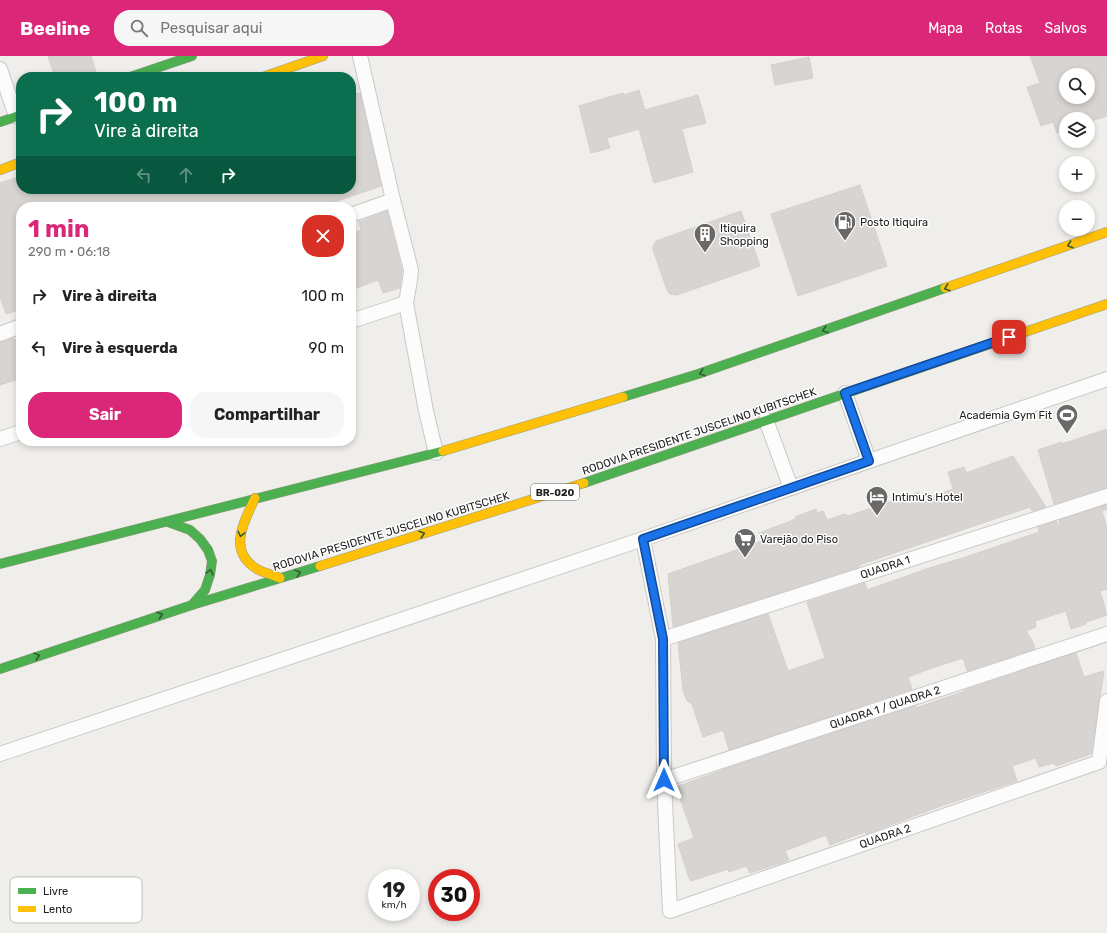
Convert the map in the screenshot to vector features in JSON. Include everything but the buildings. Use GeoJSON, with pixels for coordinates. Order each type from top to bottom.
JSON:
{"type":"FeatureCollection","features":[{"type":"Feature","properties":{"kind":"main road"},"geometry":{"type":"LineString","coordinates":[[277,72],[322,56]]}},
{"type":"Feature","properties":{"kind":"main road"},"geometry":{"type":"LineString","coordinates":[[144,72],[188,57]]}},
{"type":"Feature","properties":{"kind":"main road"},"geometry":{"type":"LineString","coordinates":[[0,122],[16,116]]}},
{"type":"Feature","properties":{"kind":"main road"},"geometry":{"type":"LineString","coordinates":[[0,170],[16,164]]}},
{"type":"Feature","properties":{"kind":"main road"},"geometry":{"type":"LineString","coordinates":[[0,564],[436,453],[698,374],[1107,232]]}},
{"type":"Feature","properties":{"kind":"main road","name":"RODOVIA PRESIDENTE JUSCELINO KUBITSCHEK"},"geometry":{"type":"LineString","coordinates":[[0,669],[192,605],[570,488],[1107,304]]}},
{"type":"Feature","properties":{"kind":"main road"},"geometry":{"type":"LineString","coordinates":[[255,498],[243,524],[239,542],[245,559],[257,569],[280,578]]}},
{"type":"Feature","properties":{"kind":"main road"},"geometry":{"type":"LineString","coordinates":[[168,522],[190,530],[208,550],[212,561],[210,575],[205,590],[192,605]]}},
{"type":"Feature","properties":{"kind":"street"},"geometry":{"type":"LineString","coordinates":[[360,56],[393,200],[411,270],[406,302],[426,411],[436,453]]}},
{"type":"Feature","properties":{"kind":"street"},"geometry":{"type":"LineString","coordinates":[[0,69],[16,108]]}},
{"type":"Feature","properties":{"kind":"street"},"geometry":{"type":"LineString","coordinates":[[356,213],[393,200]]}},
{"type":"Feature","properties":{"kind":"street"},"geometry":{"type":"LineString","coordinates":[[356,319],[406,302]]}},
{"type":"Feature","properties":{"kind":"street"},"geometry":{"type":"LineString","coordinates":[[0,334],[16,328]]}},
{"type":"Feature","properties":{"kind":"street"},"geometry":{"type":"LineString","coordinates":[[0,754],[643,539],[1107,379]]}},
{"type":"Feature","properties":{"kind":"street"},"geometry":{"type":"LineString","coordinates":[[845,393],[869,461]]}},
{"type":"Feature","properties":{"kind":"street"},"geometry":{"type":"LineString","coordinates":[[766,420],[791,488]]}},
{"type":"Feature","properties":{"kind":"street"},"geometry":{"type":"LineString","coordinates":[[0,439],[16,434]]}},
{"type":"Feature","properties":{"kind":"street","name":"QUADRA 1"},"geometry":{"type":"LineString","coordinates":[[663,639],[1107,496]]}},
{"type":"Feature","properties":{"kind":"street"},"geometry":{"type":"LineString","coordinates":[[643,539],[663,639],[664,780]]}},
{"type":"Feature","properties":{"kind":"street","name":"QUADRA 1 / QUADRA 2"},"geometry":{"type":"LineString","coordinates":[[664,780],[1107,634]]}},
{"type":"Feature","properties":{"kind":"street","name":"QUADRA 2"},"geometry":{"type":"LineString","coordinates":[[664,780],[670,911],[1099,762],[1107,701]]}},
{"type":"Feature","properties":{"kind":"traffic: fast"},"geometry":{"type":"LineString","coordinates":[[145,72],[192,56]]}},
{"type":"Feature","properties":{"kind":"traffic: fast"},"geometry":{"type":"LineString","coordinates":[[0,122],[16,117]]}},
{"type":"Feature","properties":{"kind":"traffic: fast"},"geometry":{"type":"LineString","coordinates":[[623,397],[698,374],[945,288]]}},
{"type":"Feature","properties":{"kind":"traffic: fast"},"geometry":{"type":"LineString","coordinates":[[584,483],[984,346]]}},
{"type":"Feature","properties":{"kind":"traffic: fast"},"geometry":{"type":"LineString","coordinates":[[0,564],[443,451]]}},
{"type":"Feature","properties":{"kind":"traffic: fast"},"geometry":{"type":"LineString","coordinates":[[168,522],[190,530],[200,539],[208,550],[212,561],[210,575],[205,590],[192,605]]}},
{"type":"Feature","properties":{"kind":"traffic: fast"},"geometry":{"type":"LineString","coordinates":[[0,669],[192,605],[320,566]]}},
{"type":"Feature","properties":{"kind":"traffic: slow"},"geometry":{"type":"LineString","coordinates":[[277,72],[323,56]]}},
{"type":"Feature","properties":{"kind":"traffic: slow"},"geometry":{"type":"LineString","coordinates":[[0,170],[16,164]]}},
{"type":"Feature","properties":{"kind":"traffic: slow"},"geometry":{"type":"LineString","coordinates":[[945,288],[1107,232]]}},
{"type":"Feature","properties":{"kind":"traffic: slow"},"geometry":{"type":"LineString","coordinates":[[984,346],[1107,304]]}},
{"type":"Feature","properties":{"kind":"traffic: slow"},"geometry":{"type":"LineString","coordinates":[[443,451],[623,397]]}},
{"type":"Feature","properties":{"kind":"traffic: slow"},"geometry":{"type":"LineString","coordinates":[[320,566],[584,483]]}},
{"type":"Feature","properties":{"kind":"traffic: slow"},"geometry":{"type":"LineString","coordinates":[[255,498],[243,526],[240,545],[242,554],[248,562],[257,569],[280,578]]}},
{"type":"Feature","properties":{"kind":"place","name":"Posto Itiquira"},"geometry":{"type":"Point","coordinates":[845,242]}},
{"type":"Feature","properties":{"kind":"place","name":"Itiquira Shopping"},"geometry":{"type":"Point","coordinates":[705,254]}},
{"type":"Feature","properties":{"kind":"place","name":"Academia Gym Fit"},"geometry":{"type":"Point","coordinates":[1067,434]}},
{"type":"Feature","properties":{"kind":"place","name":"Intimu's Hotel"},"geometry":{"type":"Point","coordinates":[877,516]}},
{"type":"Feature","properties":{"kind":"place","name":"Varejão do Piso"},"geometry":{"type":"Point","coordinates":[745,558]}},
{"type":"Feature","properties":{"kind":"route"},"geometry":{"type":"LineString","coordinates":[[664,780],[663,639],[643,539],[869,461],[845,393],[1009,337]]}}]}
